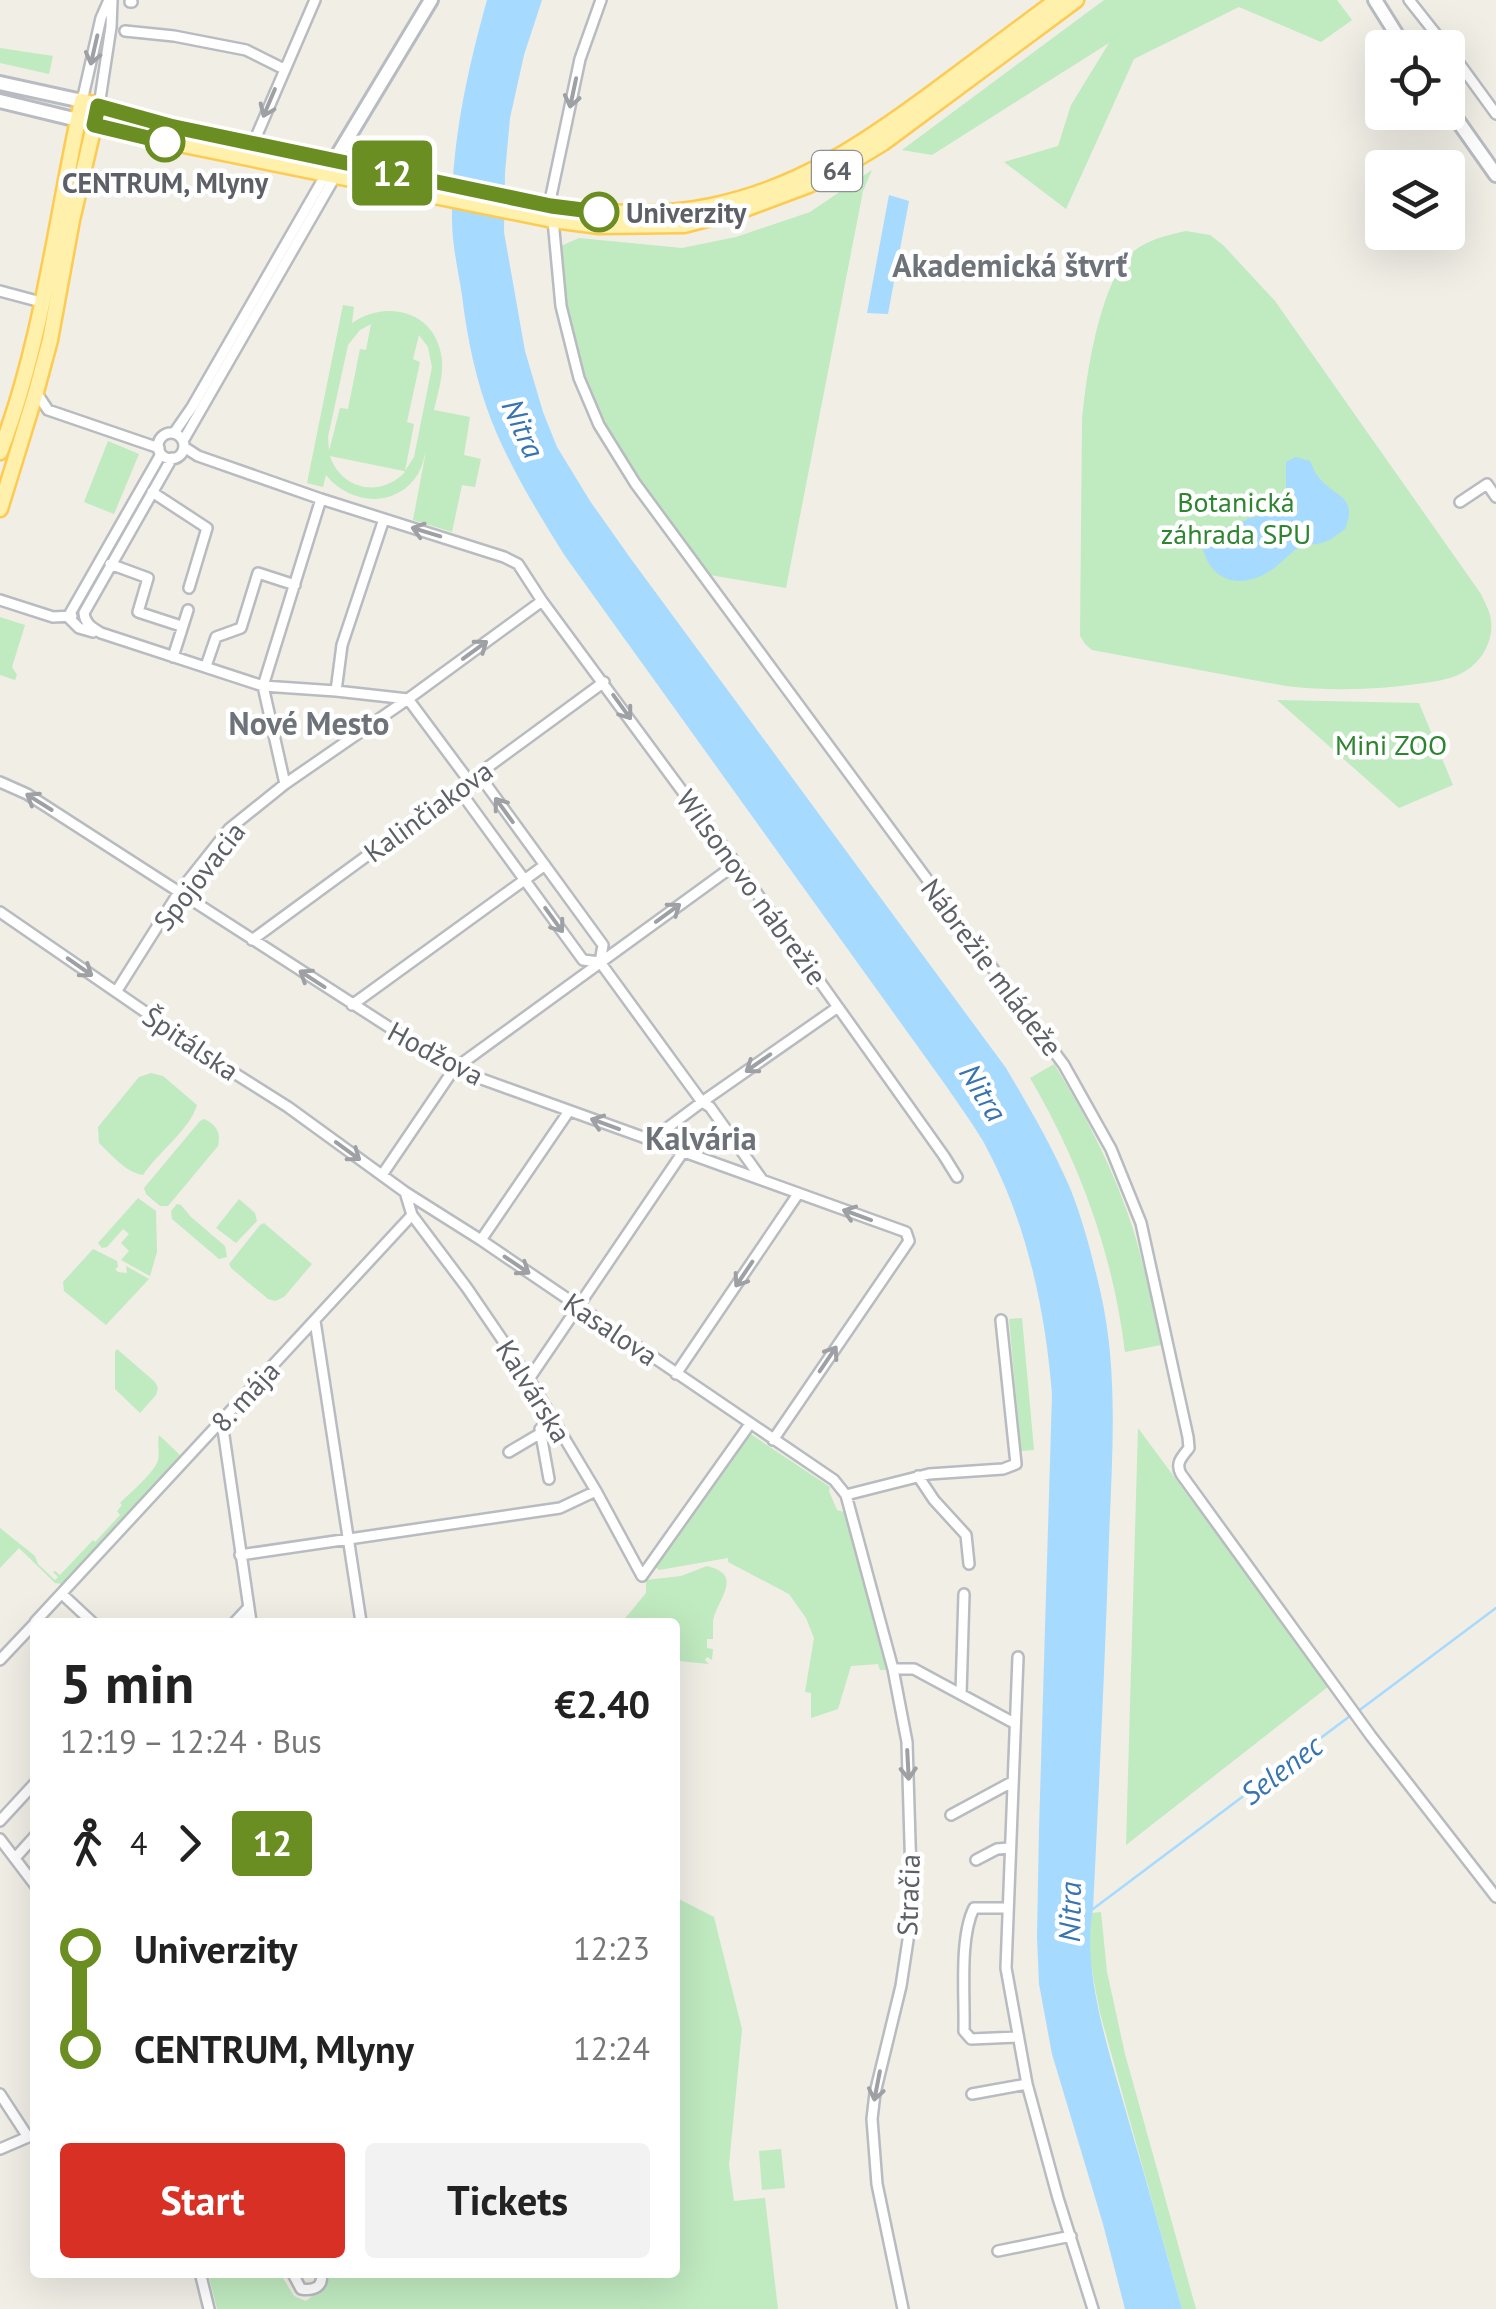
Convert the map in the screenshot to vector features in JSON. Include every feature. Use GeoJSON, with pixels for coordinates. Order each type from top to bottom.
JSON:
{"type":"FeatureCollection","features":[{"type":"Feature","properties":{"kind":"main road","name":"64"},"geometry":{"type":"LineString","coordinates":[[552,213],[682,211],[738,200],[805,175],[878,133],[1057,0]]}},
{"type":"Feature","properties":{"kind":"main road","name":"64"},"geometry":{"type":"LineString","coordinates":[[82,101],[334,168],[514,206],[613,226],[684,224],[742,210],[838,171],[1076,0]]}},
{"type":"Feature","properties":{"kind":"main road"},"geometry":{"type":"LineString","coordinates":[[0,508],[36,392],[82,101]]}},
{"type":"Feature","properties":{"kind":"main road"},"geometry":{"type":"LineString","coordinates":[[0,452],[49,304],[98,106]]}},
{"type":"Feature","properties":{"kind":"main road","name":"64"},"geometry":{"type":"LineString","coordinates":[[78,120],[306,170],[334,168]]}},
{"type":"Feature","properties":{"kind":"street"},"geometry":{"type":"LineString","coordinates":[[0,82],[82,101],[101,18],[110,0]]}},
{"type":"Feature","properties":{"kind":"street"},"geometry":{"type":"LineString","coordinates":[[98,106],[111,27],[110,0]]}},
{"type":"Feature","properties":{"kind":"street"},"geometry":{"type":"LineString","coordinates":[[253,144],[315,0]]}},
{"type":"Feature","properties":{"kind":"street"},"geometry":{"type":"LineString","coordinates":[[68,618],[432,0]]}},
{"type":"Feature","properties":{"kind":"street","name":"Nábrežie mládeže"},"geometry":{"type":"LineString","coordinates":[[601,0],[580,59],[551,196],[562,306],[580,378],[599,425],[635,483],[1064,1064],[1111,1150],[1141,1224],[1188,1437],[1189,1448],[1178,1468],[1371,1736],[1496,1897]]}},
{"type":"Feature","properties":{"kind":"street"},"geometry":{"type":"LineString","coordinates":[[1364,0],[1391,30]]}},
{"type":"Feature","properties":{"kind":"street"},"geometry":{"type":"LineString","coordinates":[[1375,0],[1393,30]]}},
{"type":"Feature","properties":{"kind":"street"},"geometry":{"type":"LineString","coordinates":[[1409,0],[1433,30]]}},
{"type":"Feature","properties":{"kind":"street"},"geometry":{"type":"LineString","coordinates":[[125,31],[246,50],[284,69]]}},
{"type":"Feature","properties":{"kind":"street"},"geometry":{"type":"LineString","coordinates":[[1465,72],[1496,114]]}},
{"type":"Feature","properties":{"kind":"street"},"geometry":{"type":"LineString","coordinates":[[0,100],[78,120]]}},
{"type":"Feature","properties":{"kind":"street"},"geometry":{"type":"LineString","coordinates":[[1465,129],[1494,169]]}},
{"type":"Feature","properties":{"kind":"street"},"geometry":{"type":"LineString","coordinates":[[101,633],[90,626],[84,613],[152,492],[174,433],[314,195],[334,168]]}},
{"type":"Feature","properties":{"kind":"street"},"geometry":{"type":"LineString","coordinates":[[306,170],[314,195]]}},
{"type":"Feature","properties":{"kind":"street"},"geometry":{"type":"LineString","coordinates":[[0,291],[49,304]]}},
{"type":"Feature","properties":{"kind":"street"},"geometry":{"type":"LineString","coordinates":[[36,392],[48,410],[384,519],[342,645],[336,691]]}},
{"type":"Feature","properties":{"kind":"street"},"geometry":{"type":"LineString","coordinates":[[27,422],[48,410]]}},
{"type":"Feature","properties":{"kind":"street"},"geometry":{"type":"LineString","coordinates":[[1460,502],[1487,484],[1496,497]]}},
{"type":"Feature","properties":{"kind":"street"},"geometry":{"type":"LineString","coordinates":[[152,492],[207,528],[189,588]]}},
{"type":"Feature","properties":{"kind":"street"},"geometry":{"type":"LineString","coordinates":[[285,784],[263,686],[322,499]]}},
{"type":"Feature","properties":{"kind":"street","name":"Wilsonovo nábrežie"},"geometry":{"type":"LineString","coordinates":[[384,519],[518,564],[956,1177]]}},
{"type":"Feature","properties":{"kind":"street"},"geometry":{"type":"LineString","coordinates":[[110,564],[148,578],[138,612],[181,626]]}},
{"type":"Feature","properties":{"kind":"street"},"geometry":{"type":"LineString","coordinates":[[206,666],[216,636],[242,628],[258,573],[295,584]]}},
{"type":"Feature","properties":{"kind":"street"},"geometry":{"type":"LineString","coordinates":[[0,600],[53,617],[84,613]]}},
{"type":"Feature","properties":{"kind":"street","name":"Spojovacia"},"geometry":{"type":"LineString","coordinates":[[116,992],[178,892],[230,829],[285,784],[542,601]]}},
{"type":"Feature","properties":{"kind":"street"},"geometry":{"type":"LineString","coordinates":[[172,657],[188,610]]}},
{"type":"Feature","properties":{"kind":"street"},"geometry":{"type":"LineString","coordinates":[[68,618],[79,628],[263,686],[408,699],[469,781],[485,784],[545,865],[603,945],[600,962],[762,1180]]}},
{"type":"Feature","properties":{"kind":"street","name":"Kalinčiakova"},"geometry":{"type":"LineString","coordinates":[[252,940],[604,682]]}},
{"type":"Feature","properties":{"kind":"street"},"geometry":{"type":"LineString","coordinates":[[469,781],[465,798],[583,960],[600,962]]}},
{"type":"Feature","properties":{"kind":"street","name":"Hodžova"},"geometry":{"type":"LineString","coordinates":[[0,782],[27,794],[454,1069],[906,1232],[909,1241],[773,1440]]}},
{"type":"Feature","properties":{"kind":"street"},"geometry":{"type":"LineString","coordinates":[[382,1175],[454,1069],[736,864]]}},
{"type":"Feature","properties":{"kind":"street"},"geometry":{"type":"LineString","coordinates":[[352,1005],[545,865]]}},
{"type":"Feature","properties":{"kind":"street","name":"Špitálska"},"geometry":{"type":"LineString","coordinates":[[0,912],[382,1175]]}},
{"type":"Feature","properties":{"kind":"street"},"geometry":{"type":"LineString","coordinates":[[651,1140],[838,1007]]}},
{"type":"Feature","properties":{"kind":"street"},"geometry":{"type":"LineString","coordinates":[[481,1240],[569,1111]]}},
{"type":"Feature","properties":{"kind":"street"},"geometry":{"type":"LineString","coordinates":[[529,1378],[684,1152]]}},
{"type":"Feature","properties":{"kind":"street","name":"Kasalova"},"geometry":{"type":"LineString","coordinates":[[382,1175],[838,1485]]}},
{"type":"Feature","properties":{"kind":"street"},"geometry":{"type":"LineString","coordinates":[[405,1192],[412,1215]]}},
{"type":"Feature","properties":{"kind":"street"},"geometry":{"type":"LineString","coordinates":[[676,1374],[798,1194]]}},
{"type":"Feature","properties":{"kind":"street","name":"Kalvárska"},"geometry":{"type":"LineString","coordinates":[[412,1215],[529,1378],[642,1576],[750,1424]]}},
{"type":"Feature","properties":{"kind":"street","name":"8. mája"},"geometry":{"type":"LineString","coordinates":[[40,1618],[412,1215]]}},
{"type":"Feature","properties":{"kind":"street"},"geometry":{"type":"LineString","coordinates":[[846,1495],[918,1476],[1003,1469],[1016,1464],[1001,1320]]}},
{"type":"Feature","properties":{"kind":"street"},"geometry":{"type":"LineString","coordinates":[[315,1321],[361,1618]]}},
{"type":"Feature","properties":{"kind":"street"},"geometry":{"type":"LineString","coordinates":[[550,1479],[540,1429],[552,1418]]}},
{"type":"Feature","properties":{"kind":"street"},"geometry":{"type":"LineString","coordinates":[[222,1422],[250,1618]]}},
{"type":"Feature","properties":{"kind":"street"},"geometry":{"type":"LineString","coordinates":[[509,1452],[541,1433]]}},
{"type":"Feature","properties":{"kind":"street"},"geometry":{"type":"LineString","coordinates":[[918,1476],[966,1534],[969,1564]]}},
{"type":"Feature","properties":{"kind":"street","name":"Stračia"},"geometry":{"type":"LineString","coordinates":[[838,1485],[846,1495],[893,1668],[907,1742],[911,1875],[908,1940],[872,2119],[876,2172],[903,2309]]}},
{"type":"Feature","properties":{"kind":"street"},"geometry":{"type":"LineString","coordinates":[[240,1556],[560,1508],[596,1491]]}},
{"type":"Feature","properties":{"kind":"street"},"geometry":{"type":"LineString","coordinates":[[62,1594],[88,1618]]}},
{"type":"Feature","properties":{"kind":"street"},"geometry":{"type":"LineString","coordinates":[[960,1694],[964,1594]]}},
{"type":"Feature","properties":{"kind":"street"},"geometry":{"type":"LineString","coordinates":[[239,1618],[248,1608]]}},
{"type":"Feature","properties":{"kind":"street","name":"8. mája"},"geometry":{"type":"LineString","coordinates":[[0,1660],[30,1628]]}},
{"type":"Feature","properties":{"kind":"street"},"geometry":{"type":"LineString","coordinates":[[1018,1657],[1006,1968],[1026,2084],[1094,2309]]}},
{"type":"Feature","properties":{"kind":"street"},"geometry":{"type":"LineString","coordinates":[[893,1668],[914,1669],[1014,1723]]}},
{"type":"Feature","properties":{"kind":"street"},"geometry":{"type":"LineString","coordinates":[[951,1815],[1012,1782]]}},
{"type":"Feature","properties":{"kind":"street"},"geometry":{"type":"LineString","coordinates":[[0,1821],[30,1789]]}},
{"type":"Feature","properties":{"kind":"street"},"geometry":{"type":"LineString","coordinates":[[0,1839],[30,1877]]}},
{"type":"Feature","properties":{"kind":"street"},"geometry":{"type":"LineString","coordinates":[[16,1857],[30,1842]]}},
{"type":"Feature","properties":{"kind":"street"},"geometry":{"type":"LineString","coordinates":[[976,1860],[998,1848],[1010,1848]]}},
{"type":"Feature","properties":{"kind":"street"},"geometry":{"type":"LineString","coordinates":[[1007,1908],[974,1908],[969,1918],[964,2031],[971,2038],[1017,2037]]}},
{"type":"Feature","properties":{"kind":"street"},"geometry":{"type":"LineString","coordinates":[[972,2094],[1026,2084]]}},
{"type":"Feature","properties":{"kind":"street"},"geometry":{"type":"LineString","coordinates":[[0,2094],[30,2132]]}},
{"type":"Feature","properties":{"kind":"street"},"geometry":{"type":"LineString","coordinates":[[0,2150],[30,2136]]}},
{"type":"Feature","properties":{"kind":"street"},"geometry":{"type":"LineString","coordinates":[[998,2251],[1070,2236]]}},
{"type":"Feature","properties":{"kind":"street"},"geometry":{"type":"LineString","coordinates":[[201,2278],[209,2309]]}},
{"type":"Feature","properties":{"kind":"street"},"geometry":{"type":"LineString","coordinates":[[295,2278],[301,2288],[311,2290],[317,2288],[322,2278]]}},
{"type":"Feature","properties":{"kind":"green space"},"geometry":{"type":"Polygon","coordinates":[[[1104,0],[1337,0],[1352,20],[1321,42],[1239,7],[1134,59],[1066,209],[1004,162],[1058,146],[1071,105],[1109,43],[932,155],[902,150],[1104,0]]]}},
{"type":"Feature","properties":{"kind":"green space"},"geometry":{"type":"Polygon","coordinates":[[[0,48],[53,56],[49,74],[0,63],[0,48]]]}},
{"type":"Feature","properties":{"kind":"green space"},"geometry":{"type":"Polygon","coordinates":[[[872,170],[863,191],[786,588],[710,575],[631,466],[598,408],[571,333],[561,246],[579,238],[682,248],[736,237],[810,212],[872,170]]]}},
{"type":"Feature","properties":{"kind":"green space","name":"Botanická záhrada SPU"},"geometry":{"type":"Polygon","coordinates":[[[1186,231],[1210,235],[1223,245],[1275,301],[1481,594],[1490,615],[1491,632],[1486,649],[1469,669],[1446,679],[1401,686],[1302,688],[1092,650],[1085,644],[1080,636],[1082,423],[1096,331],[1112,284],[1134,251],[1152,240],[1186,231]]]}},
{"type":"Feature","properties":{"kind":"green space"},"geometry":{"type":"Polygon","coordinates":[[[343,305],[354,307],[352,323],[365,316],[393,311],[418,319],[436,339],[441,354],[442,375],[434,410],[470,417],[464,455],[481,459],[475,487],[462,485],[452,532],[413,520],[426,451],[409,485],[386,498],[360,497],[326,475],[323,487],[307,483],[343,305]],[[371,324],[348,345],[328,437],[329,451],[340,408],[348,409],[360,349],[366,350],[371,324]],[[419,335],[413,359],[420,362],[407,422],[414,424],[405,471],[414,457],[432,367],[428,347],[419,335]],[[330,456],[335,468],[352,483],[374,487],[405,472],[330,456]]]}},
{"type":"Feature","properties":{"kind":"green space"},"geometry":{"type":"Polygon","coordinates":[[[108,441],[139,454],[114,514],[84,502],[108,441]]]}},
{"type":"Feature","properties":{"kind":"green space"},"geometry":{"type":"Polygon","coordinates":[[[0,617],[25,625],[12,667],[17,675],[15,680],[0,675],[0,617]]]}},
{"type":"Feature","properties":{"kind":"green space","name":"Mini ZOO"},"geometry":{"type":"Polygon","coordinates":[[[1277,700],[1419,703],[1453,785],[1399,808],[1277,700]]]}},
{"type":"Feature","properties":{"kind":"green space"},"geometry":{"type":"Polygon","coordinates":[[[1054,1064],[1118,1188],[1142,1260],[1161,1345],[1125,1352],[1112,1280],[1092,1210],[1064,1143],[1030,1078],[1054,1064]]]}},
{"type":"Feature","properties":{"kind":"green space"},"geometry":{"type":"Polygon","coordinates":[[[151,1073],[163,1076],[197,1105],[187,1124],[143,1175],[125,1167],[99,1143],[98,1127],[139,1077],[151,1073]]]}},
{"type":"Feature","properties":{"kind":"green space"},"geometry":{"type":"Polygon","coordinates":[[[204,1119],[217,1130],[218,1146],[168,1206],[160,1206],[144,1188],[204,1119]]]}},
{"type":"Feature","properties":{"kind":"green space"},"geometry":{"type":"Polygon","coordinates":[[[138,1198],[156,1211],[157,1252],[150,1276],[121,1260],[129,1251],[121,1243],[129,1234],[123,1229],[107,1247],[98,1243],[138,1198]]]}},
{"type":"Feature","properties":{"kind":"green space"},"geometry":{"type":"Polygon","coordinates":[[[239,1199],[255,1213],[257,1221],[236,1243],[216,1228],[239,1199]]]}},
{"type":"Feature","properties":{"kind":"green space"},"geometry":{"type":"Polygon","coordinates":[[[177,1204],[225,1246],[227,1257],[219,1259],[172,1219],[171,1211],[177,1204]]]}},
{"type":"Feature","properties":{"kind":"green space"},"geometry":{"type":"Polygon","coordinates":[[[264,1223],[312,1264],[284,1297],[275,1301],[229,1264],[264,1223]]]}},
{"type":"Feature","properties":{"kind":"green space"},"geometry":{"type":"Polygon","coordinates":[[[93,1249],[117,1261],[118,1272],[127,1273],[126,1266],[149,1279],[106,1325],[64,1291],[63,1282],[93,1249]]]}},
{"type":"Feature","properties":{"kind":"green space"},"geometry":{"type":"Polygon","coordinates":[[[1022,1318],[1034,1450],[1021,1451],[1009,1319],[1022,1318]]]}},
{"type":"Feature","properties":{"kind":"green space"},"geometry":{"type":"Polygon","coordinates":[[[117,1349],[158,1388],[140,1413],[115,1389],[117,1349]]]}},
{"type":"Feature","properties":{"kind":"green space"},"geometry":{"type":"Polygon","coordinates":[[[1138,1428],[1329,1686],[1126,1845],[1138,1428]]]}},
{"type":"Feature","properties":{"kind":"green space"},"geometry":{"type":"Polygon","coordinates":[[[749,1433],[830,1487],[837,1510],[844,1512],[891,1670],[880,1670],[878,1664],[851,1666],[838,1709],[811,1718],[811,1693],[805,1692],[814,1638],[789,1594],[728,1562],[728,1558],[659,1570],[653,1565],[749,1433]]]}},
{"type":"Feature","properties":{"kind":"green space"},"geometry":{"type":"Polygon","coordinates":[[[159,1435],[181,1456],[61,1584],[55,1583],[19,1548],[0,1568],[0,1528],[35,1556],[55,1580],[58,1577],[53,1572],[60,1575],[120,1515],[120,1503],[158,1460],[159,1435]]]}},
{"type":"Feature","properties":{"kind":"green space"},"geometry":{"type":"Polygon","coordinates":[[[707,1566],[725,1575],[726,1589],[715,1613],[713,1639],[707,1639],[707,1648],[713,1649],[712,1660],[705,1660],[709,1664],[680,1661],[680,1618],[625,1618],[646,1593],[646,1580],[681,1576],[707,1566]]]}},
{"type":"Feature","properties":{"kind":"green space"},"geometry":{"type":"Polygon","coordinates":[[[680,1900],[714,1917],[742,2029],[729,2165],[734,2201],[765,2198],[778,2309],[217,2309],[209,2278],[283,2278],[294,2296],[306,2301],[327,2284],[328,2278],[680,2278],[680,1900]]]}},
{"type":"Feature","properties":{"kind":"green space"},"geometry":{"type":"Polygon","coordinates":[[[1101,1912],[1107,1972],[1125,2054],[1196,2309],[1182,2309],[1100,2013],[1089,1938],[1092,1913],[1101,1912]]]}},
{"type":"Feature","properties":{"kind":"green space"},"geometry":{"type":"Polygon","coordinates":[[[781,2149],[785,2188],[762,2190],[759,2151],[781,2149]]]}},
{"type":"Feature","properties":{"kind":"water","name":"Nitra"},"geometry":{"type":"Polygon","coordinates":[[[487,0],[542,0],[510,118],[504,232],[525,351],[557,447],[631,559],[1006,1068],[1056,1157],[1083,1225],[1106,1321],[1113,1414],[1091,1962],[1108,2049],[1182,2309],[1125,2309],[1052,2054],[1039,1984],[1039,1830],[1052,1394],[1038,1296],[1022,1232],[998,1171],[974,1126],[565,556],[499,439],[473,359],[452,228],[457,136],[487,0]]]}},
{"type":"Feature","properties":{"kind":"water"},"geometry":{"type":"Polygon","coordinates":[[[889,195],[909,201],[888,314],[867,313],[889,195]]]}},
{"type":"Feature","properties":{"kind":"water"},"geometry":{"type":"Polygon","coordinates":[[[1296,457],[1310,461],[1315,473],[1347,503],[1345,529],[1324,542],[1301,546],[1257,577],[1234,581],[1224,577],[1209,563],[1201,538],[1263,516],[1265,507],[1286,494],[1286,462],[1296,457]]]}},
{"type":"Feature","properties":{"kind":"waterway","name":"Selenec"},"geometry":{"type":"LineString","coordinates":[[1357,1712],[1496,1608]]}},
{"type":"Feature","properties":{"kind":"waterway","name":"Selenec"},"geometry":{"type":"LineString","coordinates":[[1093,1909],[1350,1716]]}},
{"type":"Feature","properties":{"kind":"bus line","name":"12"},"geometry":{"type":"LineString","coordinates":[[165,142],[94,125],[98,106],[209,135],[551,206],[599,212]]}},
{"type":"Feature","properties":{"kind":"place","name":"CENTRUM, Mlyny"},"geometry":{"type":"Point","coordinates":[165,142]}},
{"type":"Feature","properties":{"kind":"place","name":"Univerzity"},"geometry":{"type":"Point","coordinates":[599,212]}},
{"type":"Feature","properties":{"kind":"district","name":"Akademická štvrť"},"geometry":{"type":"Point","coordinates":[1010,265]}},
{"type":"Feature","properties":{"kind":"district","name":"Nové Mesto"},"geometry":{"type":"Point","coordinates":[309,723]}},
{"type":"Feature","properties":{"kind":"district","name":"Kalvária"},"geometry":{"type":"Point","coordinates":[701,1138]}}]}
